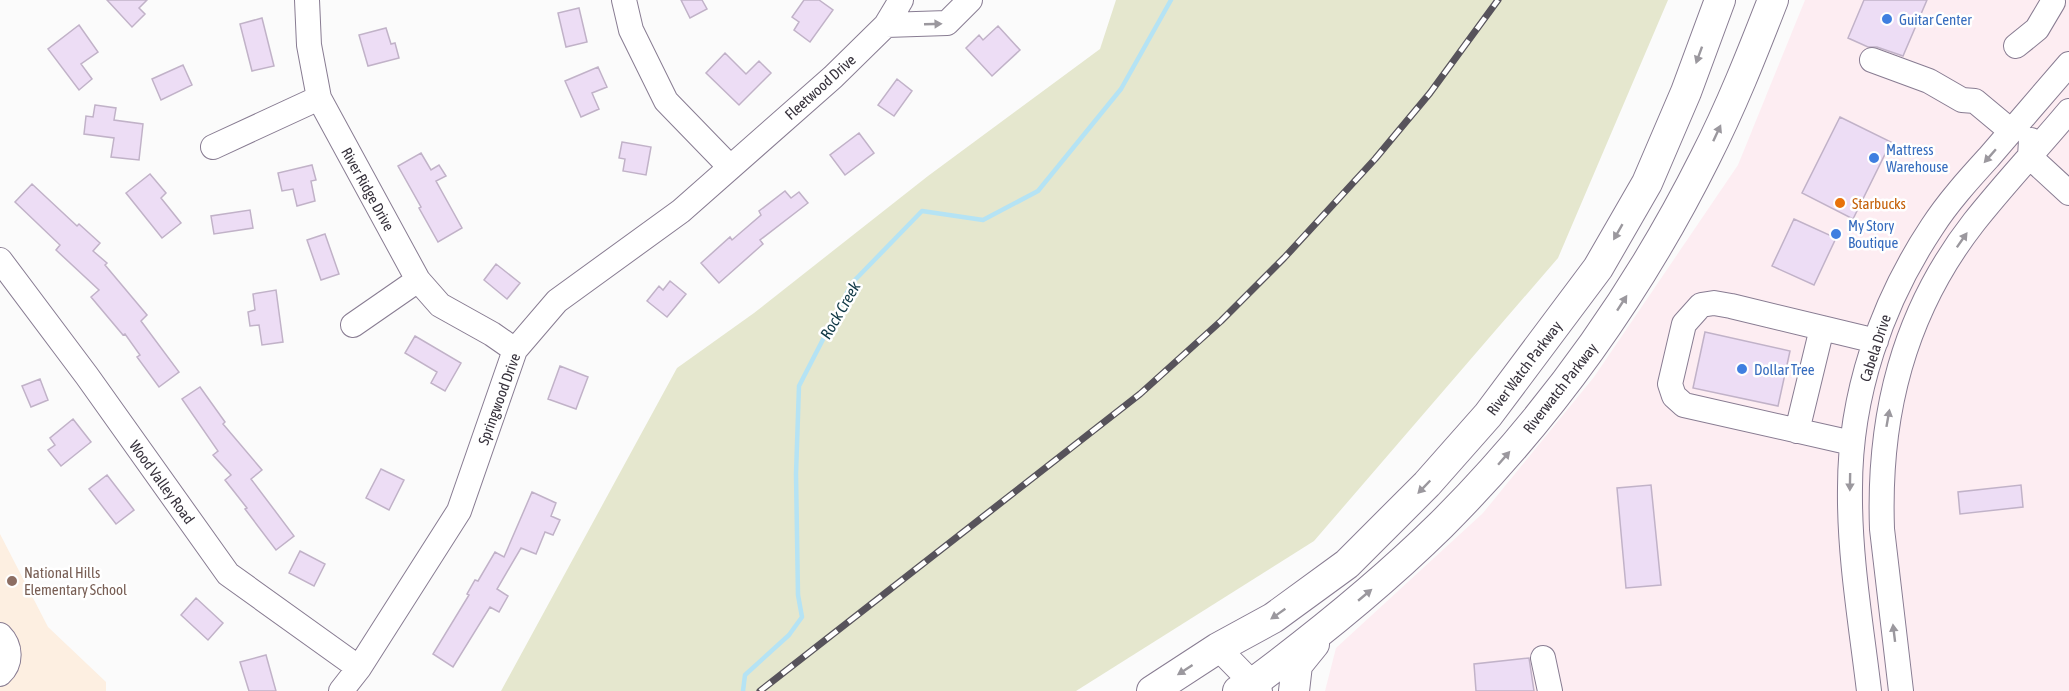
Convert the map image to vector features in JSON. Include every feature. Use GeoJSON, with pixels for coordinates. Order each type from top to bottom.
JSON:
{"type":"FeatureCollection","features":[{"type":"Feature","properties":{"kind":"main road","name":"River Watch Parkway"},"geometry":{"type":"LineString","coordinates":[[1218,648],[1273,618],[1347,564],[1427,484],[1488,415],[1598,268],[1647,183],[1686,92],[1720,0]]}},
{"type":"Feature","properties":{"kind":"main road","name":"Riverwatch Parkway"},"geometry":{"type":"LineString","coordinates":[[1245,689],[1334,621],[1418,547],[1498,465],[1571,376],[1605,329],[1651,257],[1706,158],[1742,78],[1773,0]]}},
{"type":"Feature","properties":{"kind":"main road"},"geometry":{"type":"LineString","coordinates":[[1294,691],[1296,665],[1334,621]]}},
{"type":"Feature","properties":{"kind":"main road"},"geometry":{"type":"LineString","coordinates":[[1152,691],[1218,648]]}},
{"type":"Feature","properties":{"kind":"street","name":"River Ridge Drive"},"geometry":{"type":"LineString","coordinates":[[307,0],[309,45],[319,98],[418,280],[440,304],[515,350]]}},
{"type":"Feature","properties":{"kind":"street"},"geometry":{"type":"LineString","coordinates":[[624,0],[631,30],[666,101],[730,167]]}},
{"type":"Feature","properties":{"kind":"street","name":"Fleetwood Drive"},"geometry":{"type":"LineString","coordinates":[[730,167],[833,77],[886,25],[902,0]]}},
{"type":"Feature","properties":{"kind":"street"},"geometry":{"type":"LineString","coordinates":[[886,25],[947,23],[970,0]]}},
{"type":"Feature","properties":{"kind":"street"},"geometry":{"type":"LineString","coordinates":[[2016,46],[2037,29],[2052,1]]}},
{"type":"Feature","properties":{"kind":"street"},"geometry":{"type":"LineString","coordinates":[[1872,60],[1929,81],[1962,100],[1975,101],[2011,131]]}},
{"type":"Feature","properties":{"kind":"street","name":"Cabela Drive"},"geometry":{"type":"LineString","coordinates":[[1869,691],[1850,519],[1852,443],[1867,364],[1890,302],[1903,275],[1933,226],[1951,201],[2069,64]]}},
{"type":"Feature","properties":{"kind":"street"},"geometry":{"type":"LineString","coordinates":[[2069,85],[2038,121],[2033,131],[2031,157],[2069,193]]}},
{"type":"Feature","properties":{"kind":"street"},"geometry":{"type":"LineString","coordinates":[[213,147],[319,98]]}},
{"type":"Feature","properties":{"kind":"street","name":"Cabela Drive"},"geometry":{"type":"LineString","coordinates":[[1901,691],[1881,511],[1884,441],[1895,384],[1913,328],[1940,274],[1974,223],[2069,111]]}},
{"type":"Feature","properties":{"kind":"street","name":"Springwood Drive"},"geometry":{"type":"LineString","coordinates":[[341,691],[359,668],[459,511],[515,350],[557,301],[681,211],[730,167]]}},
{"type":"Feature","properties":{"kind":"street","name":"Wood Valley Road"},"geometry":{"type":"LineString","coordinates":[[0,260],[87,376],[228,574],[359,668]]}},
{"type":"Feature","properties":{"kind":"street"},"geometry":{"type":"LineString","coordinates":[[353,325],[418,280]]}},
{"type":"Feature","properties":{"kind":"street"},"geometry":{"type":"LineString","coordinates":[[1852,443],[1684,405],[1674,396],[1670,384],[1684,324],[1701,305],[1714,303],[1876,341]]}},
{"type":"Feature","properties":{"kind":"street"},"geometry":{"type":"LineString","coordinates":[[1797,431],[1822,328]]}},
{"type":"Feature","properties":{"kind":"street"},"geometry":{"type":"LineString","coordinates":[[0,635],[5,640],[10,655],[0,674]]}},
{"type":"Feature","properties":{"kind":"street"},"geometry":{"type":"LineString","coordinates":[[1218,648],[1245,689]]}},
{"type":"Feature","properties":{"kind":"street"},"geometry":{"type":"LineString","coordinates":[[1543,658],[1550,691]]}},
{"type":"Feature","properties":{"kind":"shaded area"},"geometry":{"type":"Polygon","coordinates":[[[1805,0],[2069,0],[2069,691],[1325,691],[1336,648],[1483,513],[1594,377],[1738,165],[1805,0]]]}},
{"type":"Feature","properties":{"kind":"shaded area","name":"National Hills Elementary School"},"geometry":{"type":"Polygon","coordinates":[[[0,534],[48,627],[106,682],[106,691],[0,691],[0,534]]]}},
{"type":"Feature","properties":{"kind":"green space"},"geometry":{"type":"Polygon","coordinates":[[[1116,0],[1668,0],[1558,258],[1314,541],[1076,691],[501,691],[677,368],[754,313],[928,176],[1100,49],[1116,0]]]}},
{"type":"Feature","properties":{"kind":"building"},"geometry":{"type":"Polygon","coordinates":[[[107,0],[147,0],[139,8],[145,14],[132,27],[107,0]]]}},
{"type":"Feature","properties":{"kind":"building"},"geometry":{"type":"Polygon","coordinates":[[[681,0],[702,0],[707,9],[690,18],[681,0]]]}},
{"type":"Feature","properties":{"kind":"building"},"geometry":{"type":"Polygon","coordinates":[[[804,0],[819,0],[833,10],[810,42],[794,30],[799,22],[792,17],[804,0]]]}},
{"type":"Feature","properties":{"kind":"building","name":"Guitar Center"},"geometry":{"type":"Polygon","coordinates":[[[1864,0],[1927,0],[1903,56],[1877,47],[1868,47],[1848,38],[1864,0]]]}},
{"type":"Feature","properties":{"kind":"building"},"geometry":{"type":"Polygon","coordinates":[[[579,8],[587,42],[566,47],[558,13],[579,8]]]}},
{"type":"Feature","properties":{"kind":"building"},"geometry":{"type":"Polygon","coordinates":[[[262,18],[274,66],[252,71],[240,24],[262,18]]]}},
{"type":"Feature","properties":{"kind":"building"},"geometry":{"type":"Polygon","coordinates":[[[79,25],[98,52],[81,64],[92,79],[79,90],[48,49],[79,25]]]}},
{"type":"Feature","properties":{"kind":"building"},"geometry":{"type":"Polygon","coordinates":[[[998,26],[1020,50],[992,76],[966,48],[979,35],[983,40],[998,26]]]}},
{"type":"Feature","properties":{"kind":"building"},"geometry":{"type":"Polygon","coordinates":[[[386,28],[391,44],[395,43],[399,58],[368,66],[359,35],[386,28]]]}},
{"type":"Feature","properties":{"kind":"building"},"geometry":{"type":"Polygon","coordinates":[[[725,53],[746,74],[759,61],[771,73],[739,105],[706,73],[725,53]]]}},
{"type":"Feature","properties":{"kind":"building"},"geometry":{"type":"Polygon","coordinates":[[[183,65],[192,85],[161,100],[152,79],[183,65]]]}},
{"type":"Feature","properties":{"kind":"building"},"geometry":{"type":"Polygon","coordinates":[[[598,67],[607,87],[592,93],[599,109],[581,117],[565,81],[598,67]]]}},
{"type":"Feature","properties":{"kind":"building"},"geometry":{"type":"Polygon","coordinates":[[[897,79],[912,91],[894,116],[878,105],[897,79]]]}},
{"type":"Feature","properties":{"kind":"building"},"geometry":{"type":"Polygon","coordinates":[[[95,105],[116,108],[114,120],[143,124],[139,160],[111,157],[114,138],[84,134],[86,116],[93,117],[95,105]]]}},
{"type":"Feature","properties":{"kind":"building"},"geometry":{"type":"Polygon","coordinates":[[[1840,117],[1891,142],[1853,219],[1802,193],[1840,117]]]}},
{"type":"Feature","properties":{"kind":"building"},"geometry":{"type":"Polygon","coordinates":[[[859,133],[874,153],[845,175],[830,155],[859,133]]]}},
{"type":"Feature","properties":{"kind":"building"},"geometry":{"type":"Polygon","coordinates":[[[622,142],[651,147],[646,175],[623,171],[625,159],[619,158],[622,142]]]}},
{"type":"Feature","properties":{"kind":"building"},"geometry":{"type":"Polygon","coordinates":[[[421,153],[431,170],[439,165],[446,176],[436,181],[462,228],[438,242],[398,166],[421,153]]]}},
{"type":"Feature","properties":{"kind":"building"},"geometry":{"type":"Polygon","coordinates":[[[312,165],[316,180],[311,181],[315,201],[297,206],[293,189],[282,191],[278,173],[312,165]]]}},
{"type":"Feature","properties":{"kind":"building"},"geometry":{"type":"Polygon","coordinates":[[[150,174],[166,193],[161,198],[181,223],[162,238],[126,193],[150,174]]]}},
{"type":"Feature","properties":{"kind":"building"},"geometry":{"type":"Polygon","coordinates":[[[32,184],[77,226],[79,224],[100,243],[93,251],[107,263],[105,265],[147,315],[141,321],[179,372],[159,387],[137,357],[140,355],[125,334],[123,335],[91,297],[99,290],[56,250],[60,245],[15,202],[32,184]]]}},
{"type":"Feature","properties":{"kind":"building"},"geometry":{"type":"Polygon","coordinates":[[[785,191],[791,198],[799,192],[808,203],[760,240],[763,244],[719,283],[701,263],[730,237],[732,240],[761,215],[759,211],[785,191]]]}},
{"type":"Feature","properties":{"kind":"building"},"geometry":{"type":"Polygon","coordinates":[[[250,210],[253,228],[214,234],[211,216],[250,210]]]}},
{"type":"Feature","properties":{"kind":"building"},"geometry":{"type":"Polygon","coordinates":[[[1794,219],[1836,238],[1814,285],[1772,266],[1794,219]]]}},
{"type":"Feature","properties":{"kind":"building"},"geometry":{"type":"Polygon","coordinates":[[[325,234],[339,274],[321,280],[307,240],[325,234]]]}},
{"type":"Feature","properties":{"kind":"building"},"geometry":{"type":"Polygon","coordinates":[[[496,264],[520,283],[507,299],[484,280],[496,264]]]}},
{"type":"Feature","properties":{"kind":"building"},"geometry":{"type":"Polygon","coordinates":[[[670,281],[686,294],[667,317],[647,301],[659,286],[663,290],[670,281]]]}},
{"type":"Feature","properties":{"kind":"building"},"geometry":{"type":"Polygon","coordinates":[[[276,290],[283,342],[262,345],[259,325],[250,326],[248,312],[255,310],[253,294],[276,290]]]}},
{"type":"Feature","properties":{"kind":"building","name":"Dollar Tree"},"geometry":{"type":"Polygon","coordinates":[[[1705,332],[1790,351],[1778,406],[1693,388],[1705,332]]]}},
{"type":"Feature","properties":{"kind":"building"},"geometry":{"type":"Polygon","coordinates":[[[415,336],[461,363],[445,391],[431,383],[437,372],[405,353],[415,336]]]}},
{"type":"Feature","properties":{"kind":"building"},"geometry":{"type":"Polygon","coordinates":[[[560,366],[588,377],[576,409],[548,399],[560,366]]]}},
{"type":"Feature","properties":{"kind":"building"},"geometry":{"type":"Polygon","coordinates":[[[40,379],[48,400],[31,407],[22,386],[40,379]]]}},
{"type":"Feature","properties":{"kind":"building"},"geometry":{"type":"Polygon","coordinates":[[[200,387],[225,422],[223,424],[262,470],[251,479],[294,536],[276,550],[225,480],[231,475],[213,455],[218,451],[182,399],[200,387]]]}},
{"type":"Feature","properties":{"kind":"building"},"geometry":{"type":"Polygon","coordinates":[[[73,419],[91,442],[61,466],[48,450],[55,445],[50,438],[73,419]]]}},
{"type":"Feature","properties":{"kind":"building"},"geometry":{"type":"Polygon","coordinates":[[[381,469],[404,480],[389,510],[366,498],[381,469]]]}},
{"type":"Feature","properties":{"kind":"building"},"geometry":{"type":"Polygon","coordinates":[[[107,475],[134,510],[116,524],[89,489],[107,475]]]}},
{"type":"Feature","properties":{"kind":"building"},"geometry":{"type":"Polygon","coordinates":[[[1651,485],[1661,585],[1626,588],[1617,488],[1651,485]]]}},
{"type":"Feature","properties":{"kind":"building"},"geometry":{"type":"Polygon","coordinates":[[[2021,485],[2023,507],[1960,514],[1958,492],[2021,485]]]}},
{"type":"Feature","properties":{"kind":"building"},"geometry":{"type":"Polygon","coordinates":[[[532,492],[556,503],[551,516],[560,520],[553,535],[545,532],[536,554],[521,548],[497,589],[508,596],[499,612],[490,607],[453,667],[433,654],[469,595],[467,594],[475,580],[478,581],[495,552],[504,557],[532,492]]]}},
{"type":"Feature","properties":{"kind":"building"},"geometry":{"type":"Polygon","coordinates":[[[300,551],[325,564],[314,586],[289,573],[300,551]]]}},
{"type":"Feature","properties":{"kind":"building"},"geometry":{"type":"Polygon","coordinates":[[[196,598],[223,623],[208,640],[181,615],[196,598]]]}},
{"type":"Feature","properties":{"kind":"building"},"geometry":{"type":"Polygon","coordinates":[[[266,655],[276,691],[249,691],[240,662],[266,655]]]}},
{"type":"Feature","properties":{"kind":"building"},"geometry":{"type":"Polygon","coordinates":[[[1529,658],[1534,691],[1476,691],[1474,664],[1529,658]]]}},
{"type":"Feature","properties":{"kind":"waterway","name":"Rock Creek"},"geometry":{"type":"LineString","coordinates":[[743,691],[745,675],[789,635],[802,617],[798,595],[796,474],[799,386],[852,283],[922,211],[983,220],[1038,191],[1121,89],[1171,0]]}},
{"type":"Feature","properties":{"kind":"railway"},"geometry":{"type":"LineString","coordinates":[[760,691],[1140,394],[1221,321],[1284,258],[1375,159],[1430,93],[1498,0]]}},
{"type":"Feature","properties":{"kind":"place","name":"Guitar Center"},"geometry":{"type":"Point","coordinates":[1887,19]}},
{"type":"Feature","properties":{"kind":"place","name":"Mattress Warehouse"},"geometry":{"type":"Point","coordinates":[1874,158]}},
{"type":"Feature","properties":{"kind":"place","name":"Starbucks"},"geometry":{"type":"Point","coordinates":[1840,203]}},
{"type":"Feature","properties":{"kind":"place","name":"My Story Boutique"},"geometry":{"type":"Point","coordinates":[1836,234]}},
{"type":"Feature","properties":{"kind":"place","name":"Dollar Tree"},"geometry":{"type":"Point","coordinates":[1742,369]}},
{"type":"Feature","properties":{"kind":"place","name":"National Hills Elementary School"},"geometry":{"type":"Point","coordinates":[12,581]}}]}
